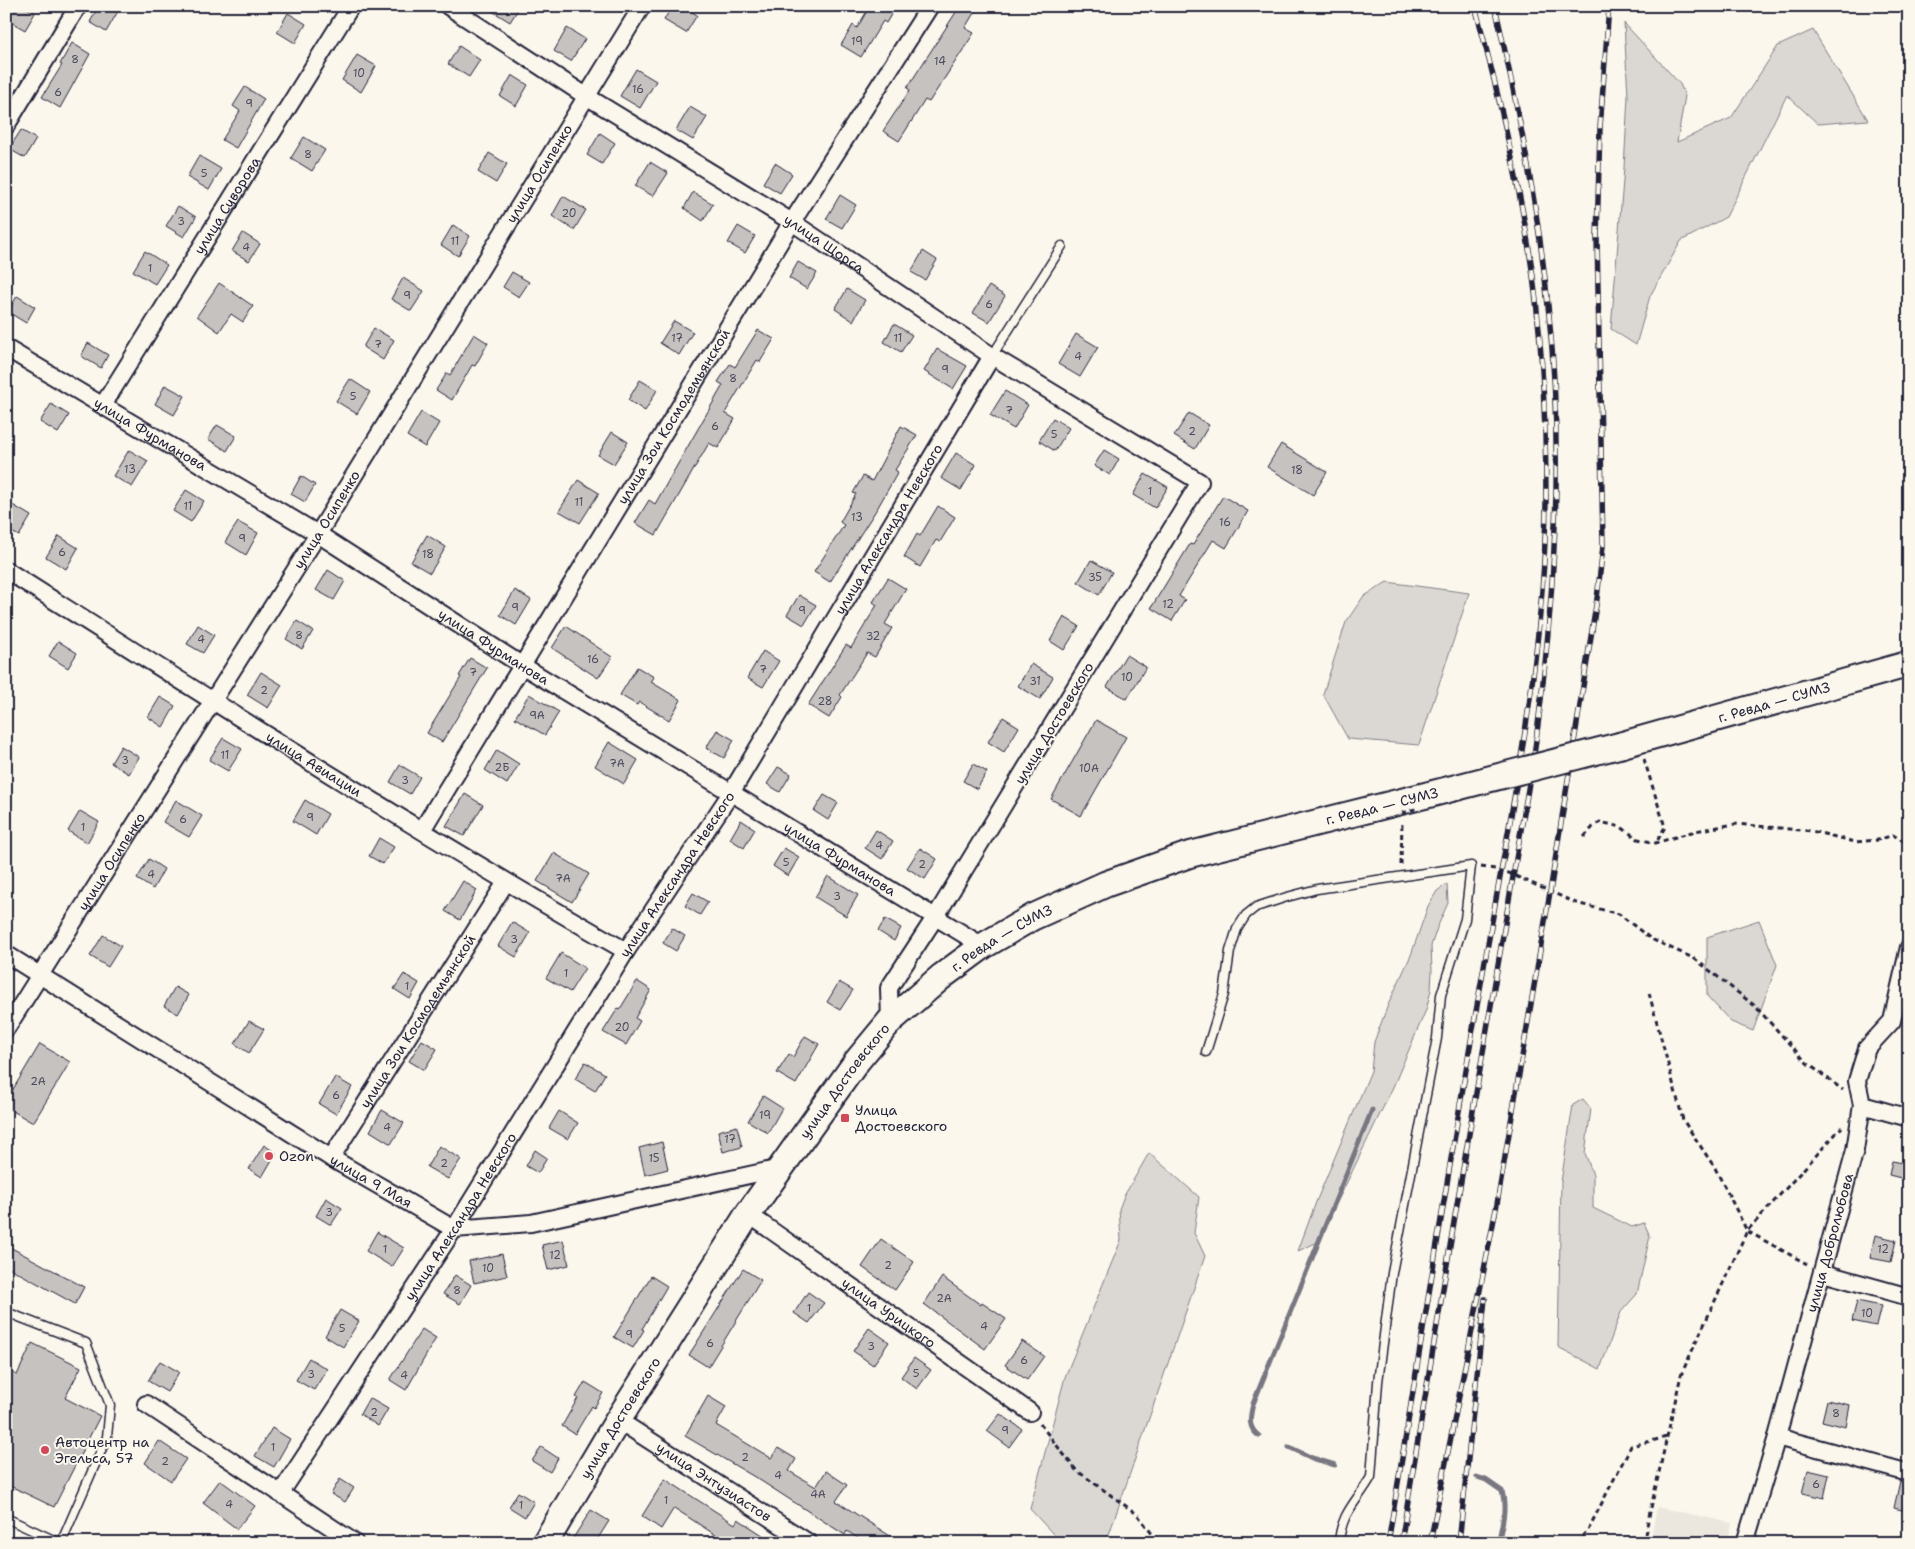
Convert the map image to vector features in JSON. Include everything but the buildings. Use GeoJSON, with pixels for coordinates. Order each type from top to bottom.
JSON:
{"type":"FeatureCollection","features":[{"type":"Feature","properties":{"kind":"main road","name":"г. Ревда — СУМЗ"},"geometry":{"type":"LineString","coordinates":[[890,1021],[941,977],[983,946],[1033,917],[1106,884],[1188,855],[1621,745],[1909,664]]}},
{"type":"Feature","properties":{"kind":"main road","name":"улица Достоевского"},"geometry":{"type":"LineString","coordinates":[[545,1543],[618,1420],[748,1214],[857,1061],[890,1021]]}},
{"type":"Feature","properties":{"kind":"street"},"geometry":{"type":"LineString","coordinates":[[6,126],[78,6]]}},
{"type":"Feature","properties":{"kind":"street","name":"улица Суворова"},"geometry":{"type":"LineString","coordinates":[[103,405],[351,6]]}},
{"type":"Feature","properties":{"kind":"street","name":"улица Щорса"},"geometry":{"type":"LineString","coordinates":[[448,6],[586,96],[792,222],[992,356],[1200,482]]}},
{"type":"Feature","properties":{"kind":"street","name":"улица Осипенко"},"geometry":{"type":"LineString","coordinates":[[6,1029],[318,534],[642,6]]}},
{"type":"Feature","properties":{"kind":"street","name":"улица Зои Космодемьянской"},"geometry":{"type":"LineString","coordinates":[[422,830],[792,222],[930,6]]}},
{"type":"Feature","properties":{"kind":"street","name":"улица Фурманова"},"geometry":{"type":"LineString","coordinates":[[6,348],[318,534],[523,666],[983,946]]}},
{"type":"Feature","properties":{"kind":"street","name":"улица Александра Невского"},"geometry":{"type":"LineString","coordinates":[[280,1494],[454,1229],[626,951],[731,793],[992,356]]}},
{"type":"Feature","properties":{"kind":"street","name":"улица Достоевского"},"geometry":{"type":"LineString","coordinates":[[890,1021],[889,988],[936,916],[1200,482]]}},
{"type":"Feature","properties":{"kind":"street","name":"улица Авиации"},"geometry":{"type":"LineString","coordinates":[[6,570],[212,701],[506,882],[626,951]]}},
{"type":"Feature","properties":{"kind":"street","name":"улица Зои Космодемьянской"},"geometry":{"type":"LineString","coordinates":[[331,1158],[506,882]]}},
{"type":"Feature","properties":{"kind":"street","name":"улица Добролюбова"},"geometry":{"type":"LineString","coordinates":[[1745,1543],[1823,1273],[1855,1150],[1862,1105],[1857,1080],[1867,1048],[1892,1021],[1909,947]]}},
{"type":"Feature","properties":{"kind":"street","name":"улица 9 Мая"},"geometry":{"type":"LineString","coordinates":[[6,954],[331,1158],[454,1229]]}},
{"type":"Feature","properties":{"kind":"street"},"geometry":{"type":"LineString","coordinates":[[1862,1105],[1909,1118]]}},
{"type":"Feature","properties":{"kind":"street"},"geometry":{"type":"LineString","coordinates":[[454,1229],[531,1223],[781,1168]]}},
{"type":"Feature","properties":{"kind":"street","name":"улица Урицкого"},"geometry":{"type":"LineString","coordinates":[[748,1214],[1030,1412]]}},
{"type":"Feature","properties":{"kind":"street"},"geometry":{"type":"LineString","coordinates":[[1823,1273],[1909,1297]]}},
{"type":"Feature","properties":{"kind":"street"},"geometry":{"type":"LineString","coordinates":[[146,1404],[355,1543]]}},
{"type":"Feature","properties":{"kind":"street","name":"улица Энтузиастов"},"geometry":{"type":"LineString","coordinates":[[618,1420],[809,1543]]}},
{"type":"Feature","properties":{"kind":"street"},"geometry":{"type":"LineString","coordinates":[[1777,1437],[1909,1473]]}},
{"type":"Feature","properties":{"kind":"lane","name":"улица Александра Невского"},"geometry":{"type":"LineString","coordinates":[[992,356],[1062,246]]}},
{"type":"Feature","properties":{"kind":"lane"},"geometry":{"type":"LineString","coordinates":[[1206,1052],[1224,994],[1230,951],[1237,929],[1246,915],[1256,907],[1317,889],[1471,866],[1465,919],[1442,995],[1437,1038],[1392,1273],[1378,1382],[1371,1477],[1364,1490],[1345,1514],[1339,1543]]}},
{"type":"Feature","properties":{"kind":"lane"},"geometry":{"type":"LineString","coordinates":[[6,1312],[86,1343],[110,1405],[107,1437],[61,1543],[6,1518]]}},
{"type":"Feature","properties":{"kind":"path"},"geometry":{"type":"LineString","coordinates":[[1644,757],[1665,827],[1656,843]]}},
{"type":"Feature","properties":{"kind":"path"},"geometry":{"type":"LineString","coordinates":[[1401,876],[1402,813]]}},
{"type":"Feature","properties":{"kind":"path"},"geometry":{"type":"LineString","coordinates":[[1584,837],[1600,822],[1629,831],[1638,839],[1656,843],[1695,831],[1735,824],[1812,831],[1855,842],[1878,840],[1893,835],[1909,844]]}},
{"type":"Feature","properties":{"kind":"path"},"geometry":{"type":"LineString","coordinates":[[1471,866],[1502,870],[1576,903],[1619,914],[1651,939],[1695,959],[1755,1006],[1807,1063],[1862,1105],[1747,1231],[1681,1375],[1643,1543]]}},
{"type":"Feature","properties":{"kind":"path"},"geometry":{"type":"LineString","coordinates":[[1649,993],[1683,1120],[1715,1168],[1747,1231],[1823,1273]]}},
{"type":"Feature","properties":{"kind":"path"},"geometry":{"type":"LineString","coordinates":[[1030,1412],[1076,1470],[1137,1514],[1159,1543]]}},
{"type":"Feature","properties":{"kind":"path"},"geometry":{"type":"LineString","coordinates":[[1576,1543],[1588,1530],[1630,1446],[1667,1437]]}},
{"type":"Feature","properties":{"kind":"shaded area"},"geometry":{"type":"Polygon","coordinates":[[[1624,23],[1680,84],[1685,96],[1677,142],[1731,118],[1778,46],[1813,30],[1868,120],[1818,124],[1787,95],[1726,217],[1681,241],[1650,296],[1636,345],[1611,329],[1628,96],[1624,23]]]}},
{"type":"Feature","properties":{"kind":"shaded area"},"geometry":{"type":"Polygon","coordinates":[[[1387,582],[1469,593],[1419,745],[1348,739],[1323,694],[1346,622],[1363,597],[1387,582]]]}},
{"type":"Feature","properties":{"kind":"shaded area"},"geometry":{"type":"Polygon","coordinates":[[[1447,884],[1448,903],[1431,946],[1431,990],[1426,1010],[1393,1087],[1318,1242],[1298,1251],[1316,1202],[1371,1071],[1374,1042],[1388,1005],[1411,955],[1428,906],[1437,891],[1447,884]]]}},
{"type":"Feature","properties":{"kind":"shaded area"},"geometry":{"type":"Polygon","coordinates":[[[1759,920],[1777,965],[1753,1031],[1731,1022],[1707,996],[1707,937],[1759,920]]]}},
{"type":"Feature","properties":{"kind":"shaded area"},"geometry":{"type":"Polygon","coordinates":[[[1583,1099],[1591,1109],[1585,1153],[1593,1175],[1593,1208],[1632,1227],[1644,1223],[1650,1236],[1637,1294],[1621,1312],[1600,1369],[1558,1347],[1561,1182],[1573,1105],[1583,1099]]]}},
{"type":"Feature","properties":{"kind":"shaded area"},"geometry":{"type":"Polygon","coordinates":[[[1149,1153],[1199,1197],[1194,1233],[1205,1256],[1106,1543],[1051,1543],[1054,1535],[1030,1509],[1065,1377],[1121,1240],[1119,1209],[1124,1196],[1149,1153]]]}},
{"type":"Feature","properties":{"kind":"shaded area"},"geometry":{"type":"Polygon","coordinates":[[[1657,1507],[1732,1523],[1727,1543],[1650,1543],[1657,1507]]]}},
{"type":"Feature","properties":{"kind":"waterway"},"geometry":{"type":"LineString","coordinates":[[1259,1436],[1251,1425],[1250,1417],[1253,1404],[1372,1110]]}},
{"type":"Feature","properties":{"kind":"waterway"},"geometry":{"type":"LineString","coordinates":[[1289,1447],[1312,1458],[1335,1465]]}},
{"type":"Feature","properties":{"kind":"waterway"},"geometry":{"type":"LineString","coordinates":[[1477,1477],[1486,1480],[1502,1491],[1504,1510],[1498,1543]]}},
{"type":"Feature","properties":{"kind":"railway"},"geometry":{"type":"LineString","coordinates":[[1388,1543],[1458,1115],[1515,796],[1533,678],[1544,560],[1546,500],[1545,435],[1537,306],[1523,213],[1511,153],[1475,6]]}},
{"type":"Feature","properties":{"kind":"railway"},"geometry":{"type":"LineString","coordinates":[[1401,1543],[1535,748],[1552,586],[1555,532],[1556,424],[1549,315],[1540,237],[1527,160],[1495,6]]}},
{"type":"Feature","properties":{"kind":"railway"},"geometry":{"type":"LineString","coordinates":[[1430,1543],[1497,1204],[1597,599],[1603,546],[1597,237],[1600,128],[1609,6]]}},
{"type":"Feature","properties":{"kind":"railway"},"geometry":{"type":"LineString","coordinates":[[1459,1543],[1485,1299]]}},
{"type":"Feature","properties":{"kind":"place","name":"Улица Достоевского"},"geometry":{"type":"Point","coordinates":[845,1118]}},
{"type":"Feature","properties":{"kind":"place","name":"Ozon"},"geometry":{"type":"Point","coordinates":[269,1156]}},
{"type":"Feature","properties":{"kind":"place","name":"Автоцентр на Эгельса, 57"},"geometry":{"type":"Point","coordinates":[45,1450]}}]}
